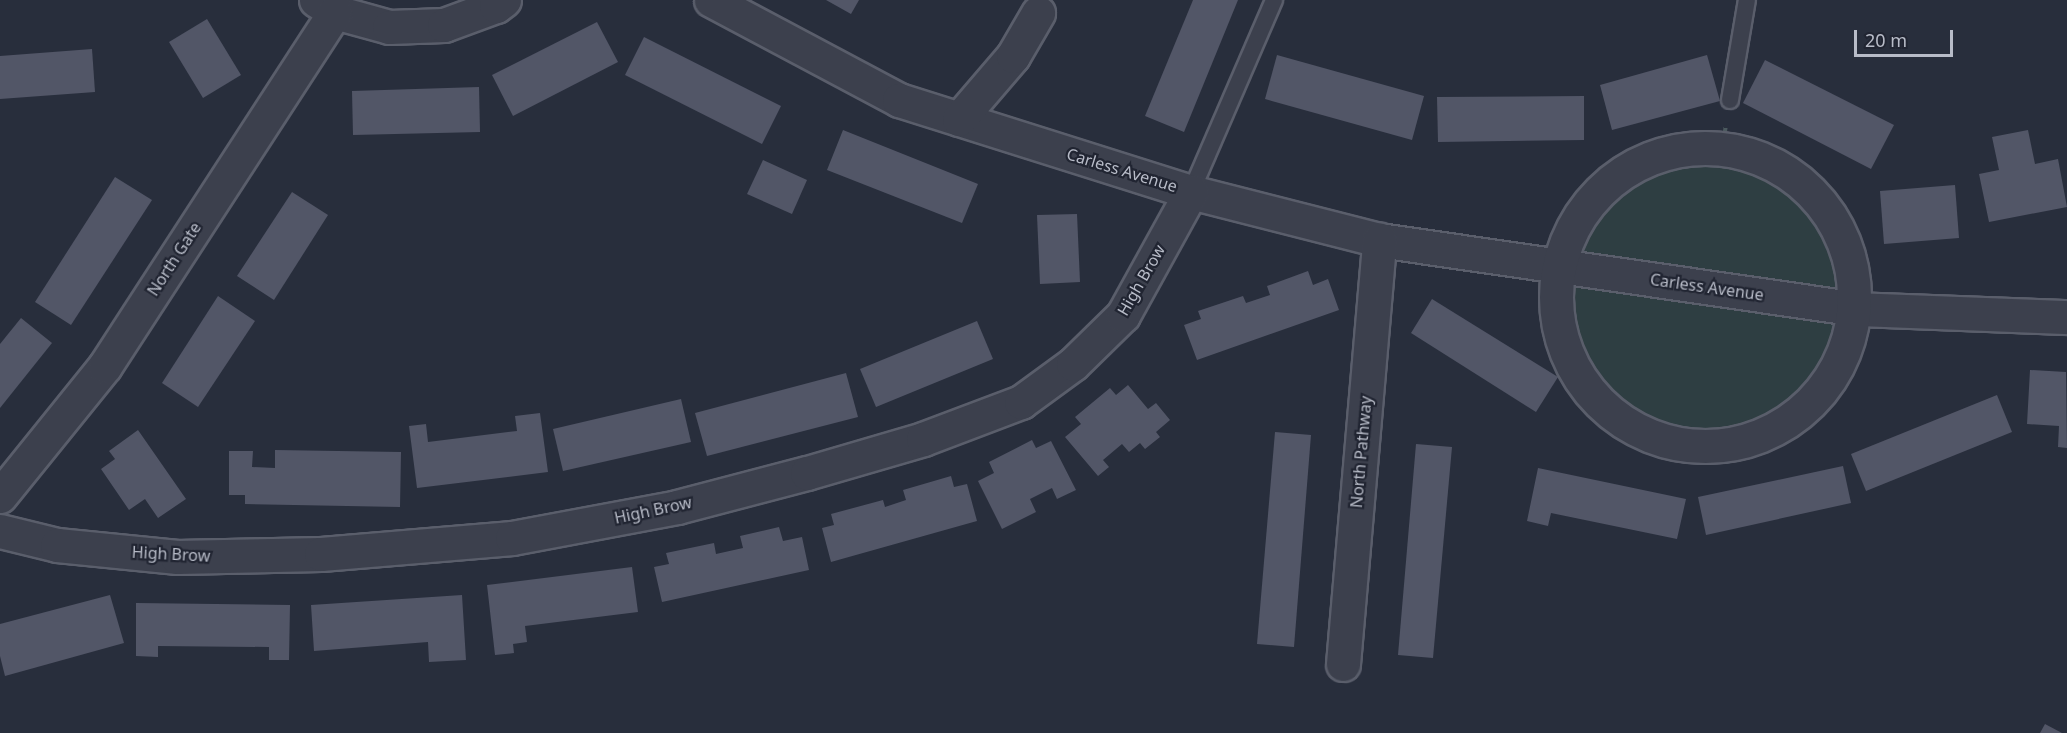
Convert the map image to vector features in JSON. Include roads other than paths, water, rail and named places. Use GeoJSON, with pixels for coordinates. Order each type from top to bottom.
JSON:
{"type":"FeatureCollection","features":[{"type":"Feature","properties":{"kind":"street"},"geometry":{"type":"LineString","coordinates":[[325,6],[389,27],[444,25],[496,6],[504,0]]}},
{"type":"Feature","properties":{"kind":"street","name":"Carless Avenue"},"geometry":{"type":"LineString","coordinates":[[711,0],[899,100],[1191,192],[1379,240],[1856,309],[2067,317]]}},
{"type":"Feature","properties":{"kind":"street","name":"North Gate"},"geometry":{"type":"LineString","coordinates":[[0,496],[105,366],[325,6]]}},
{"type":"Feature","properties":{"kind":"street"},"geometry":{"type":"LineString","coordinates":[[959,119],[1013,56],[1038,13]]}},
{"type":"Feature","properties":{"kind":"street"},"geometry":{"type":"LineString","coordinates":[[1699,147],[1749,153],[1794,176],[1829,212],[1851,258],[1856,309],[1844,356],[1818,397],[1781,428],[1735,445],[1686,447],[1640,432],[1600,405],[1571,365],[1556,319],[1559,266],[1574,223],[1606,184],[1649,158],[1699,147]]}},
{"type":"Feature","properties":{"kind":"street","name":"High Brow"},"geometry":{"type":"LineString","coordinates":[[0,531],[57,545],[177,558],[321,554],[512,538],[677,507],[923,440],[1021,402],[1073,364],[1123,315],[1191,192]]}},
{"type":"Feature","properties":{"kind":"street","name":"North Pathway"},"geometry":{"type":"LineString","coordinates":[[1343,664],[1379,240]]}},
{"type":"Feature","properties":{"kind":"lane"},"geometry":{"type":"LineString","coordinates":[[1191,192],[1274,0]]}},
{"type":"Feature","properties":{"kind":"lane"},"geometry":{"type":"LineString","coordinates":[[1730,99],[1747,0]]}}]}
